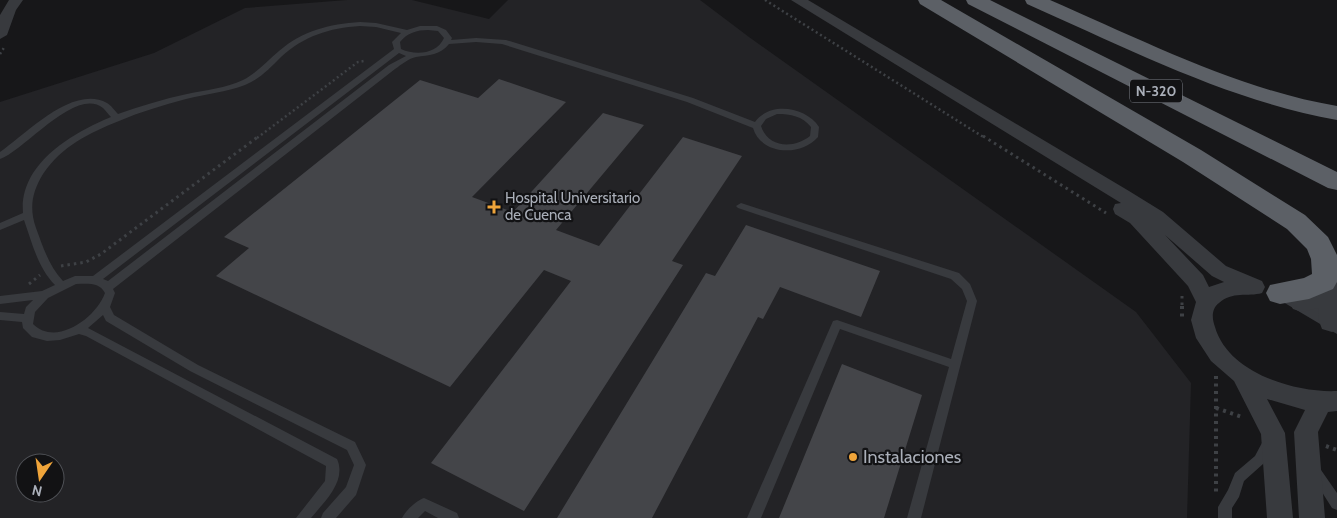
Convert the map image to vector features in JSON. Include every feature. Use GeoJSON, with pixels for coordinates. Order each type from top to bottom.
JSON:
{"type":"FeatureCollection","features":[{"type":"Feature","properties":{"kind":"highway"},"geometry":{"type":"LineString","coordinates":[[926,0],[1192,156],[1296,222],[1318,244],[1325,259],[1326,276],[1323,281],[1291,297]]}},
{"type":"Feature","properties":{"kind":"highway","name":"N-320"},"geometry":{"type":"LineString","coordinates":[[975,0],[1337,182]]}},
{"type":"Feature","properties":{"kind":"highway"},"geometry":{"type":"LineString","coordinates":[[1034,0],[1184,65],[1239,86],[1280,100],[1337,112]]}},
{"type":"Feature","properties":{"kind":"street"},"geometry":{"type":"LineString","coordinates":[[0,35],[9,8],[16,0]]}},
{"type":"Feature","properties":{"kind":"street"},"geometry":{"type":"LineString","coordinates":[[782,0],[1136,218],[1196,281],[1206,302]]}},
{"type":"Feature","properties":{"kind":"street"},"geometry":{"type":"LineString","coordinates":[[798,0],[1122,195],[1156,217],[1218,271],[1255,287],[1291,297],[1315,299],[1336,287]]}},
{"type":"Feature","properties":{"kind":"street"},"geometry":{"type":"LineString","coordinates":[[1255,287],[1228,288],[1213,295],[1203,308],[1202,323],[1209,340],[1223,358],[1242,374],[1281,394],[1329,402],[1306,432],[1312,518]]}},
{"type":"Feature","properties":{"kind":"street"},"geometry":{"type":"LineString","coordinates":[[1335,323],[1330,299],[1336,287]]}},
{"type":"Feature","properties":{"kind":"street"},"geometry":{"type":"LineString","coordinates":[[1291,297],[1335,323]]}},
{"type":"Feature","properties":{"kind":"street"},"geometry":{"type":"LineString","coordinates":[[1242,374],[1273,433],[1280,518]]}},
{"type":"Feature","properties":{"kind":"lane"},"geometry":{"type":"LineString","coordinates":[[61,285],[48,271],[25,204],[34,181],[51,157],[79,136],[117,119],[178,99],[239,84],[265,71],[284,50],[296,41],[335,27],[373,23],[387,25],[407,32]]}},
{"type":"Feature","properties":{"kind":"lane"},"geometry":{"type":"LineString","coordinates":[[398,50],[396,42],[407,32],[420,28],[434,28],[444,31],[448,38],[447,42]]}},
{"type":"Feature","properties":{"kind":"lane"},"geometry":{"type":"LineString","coordinates":[[108,287],[392,67],[413,55],[431,53],[441,48],[447,42],[476,40],[503,42],[690,100],[757,126]]}},
{"type":"Feature","properties":{"kind":"lane"},"geometry":{"type":"LineString","coordinates":[[398,50],[413,55]]}},
{"type":"Feature","properties":{"kind":"lane"},"geometry":{"type":"LineString","coordinates":[[95,280],[398,50]]}},
{"type":"Feature","properties":{"kind":"lane"},"geometry":{"type":"LineString","coordinates":[[0,156],[54,114],[77,104],[94,102],[105,104],[112,109],[117,119]]}},
{"type":"Feature","properties":{"kind":"lane"},"geometry":{"type":"LineString","coordinates":[[793,112],[812,122],[816,132],[810,142],[789,148],[765,140],[758,131],[757,126],[759,121],[769,114],[793,112]]}},
{"type":"Feature","properties":{"kind":"lane"},"geometry":{"type":"LineString","coordinates":[[741,206],[955,276],[965,283],[972,301],[914,518]]}},
{"type":"Feature","properties":{"kind":"lane"},"geometry":{"type":"LineString","coordinates":[[0,227],[28,215]]}},
{"type":"Feature","properties":{"kind":"lane"},"geometry":{"type":"LineString","coordinates":[[75,280],[95,280],[108,287],[109,300],[105,308],[94,319],[78,329],[67,334],[45,337],[30,331],[27,325],[27,318],[30,310],[44,295],[61,285],[75,280]]}},
{"type":"Feature","properties":{"kind":"lane"},"geometry":{"type":"LineString","coordinates":[[0,300],[44,295]]}},
{"type":"Feature","properties":{"kind":"lane"},"geometry":{"type":"LineString","coordinates":[[105,308],[110,318],[194,368],[351,446],[360,465],[351,491],[328,518]]}},
{"type":"Feature","properties":{"kind":"lane"},"geometry":{"type":"LineString","coordinates":[[0,316],[27,318]]}},
{"type":"Feature","properties":{"kind":"lane"},"geometry":{"type":"LineString","coordinates":[[754,518],[837,324],[955,365]]}},
{"type":"Feature","properties":{"kind":"lane"},"geometry":{"type":"LineString","coordinates":[[78,329],[333,463],[331,483],[303,518]]}},
{"type":"Feature","properties":{"kind":"lane"},"geometry":{"type":"LineString","coordinates":[[1225,518],[1225,507],[1234,493],[1239,477],[1259,460],[1273,433]]}},
{"type":"Feature","properties":{"kind":"lane"},"geometry":{"type":"LineString","coordinates":[[1308,451],[1321,482],[1337,504]]}},
{"type":"Feature","properties":{"kind":"lane"},"geometry":{"type":"LineString","coordinates":[[410,518],[424,504],[452,518]]}},
{"type":"Feature","properties":{"kind":"path"},"geometry":{"type":"LineString","coordinates":[[765,0],[1108,214]]}},
{"type":"Feature","properties":{"kind":"path"},"geometry":{"type":"LineString","coordinates":[[24,288],[35,278],[62,265],[92,260],[358,62],[381,63]]}},
{"type":"Feature","properties":{"kind":"path"},"geometry":{"type":"LineString","coordinates":[[1182,293],[1183,320]]}},
{"type":"Feature","properties":{"kind":"path"},"geometry":{"type":"LineString","coordinates":[[1214,372],[1216,377],[1216,500]]}},
{"type":"Feature","properties":{"kind":"shaded area","name":"Hospital Universitario de Cuenca"},"geometry":{"type":"Polygon","coordinates":[[[347,0],[412,0],[489,19],[508,0],[700,0],[749,37],[1136,312],[1191,383],[1187,518],[0,518],[0,102],[154,53],[245,8],[347,0]]]}},
{"type":"Feature","properties":{"kind":"building"},"geometry":{"type":"Polygon","coordinates":[[[499,79],[566,102],[472,197],[513,212],[603,113],[644,125],[556,230],[599,246],[683,137],[742,156],[672,261],[683,265],[524,511],[431,463],[571,281],[544,270],[450,387],[216,276],[249,248],[224,237],[420,80],[478,98],[499,79]]]}},
{"type":"Feature","properties":{"kind":"building"},"geometry":{"type":"Polygon","coordinates":[[[746,225],[880,271],[861,317],[780,287],[763,319],[758,317],[652,518],[557,518],[706,273],[715,276],[746,225]]]}},
{"type":"Feature","properties":{"kind":"building","name":"Instalaciones"},"geometry":{"type":"Polygon","coordinates":[[[842,364],[922,395],[884,518],[779,518],[842,364]]]}},
{"type":"Feature","properties":{"kind":"place","name":"Hospital Universitario de Cuenca"},"geometry":{"type":"Point","coordinates":[494,207]}},
{"type":"Feature","properties":{"kind":"place","name":"Instalaciones"},"geometry":{"type":"Point","coordinates":[853,457]}}]}
